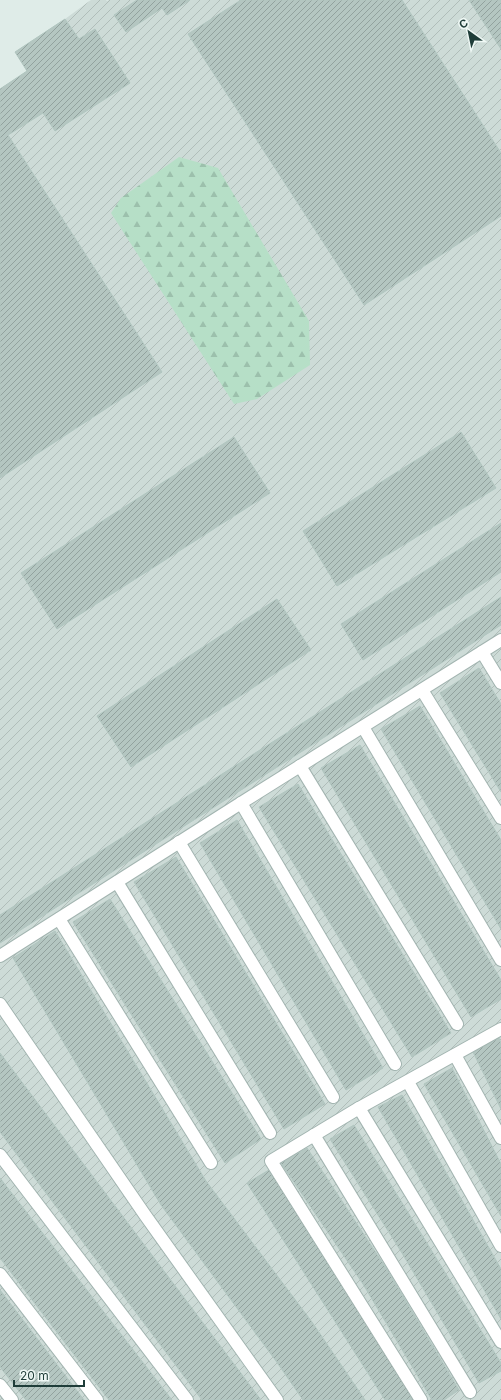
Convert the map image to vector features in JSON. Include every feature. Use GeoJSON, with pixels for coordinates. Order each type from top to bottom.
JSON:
{"type":"FeatureCollection","features":[{"type":"Feature","properties":{"kind":"lane"},"geometry":{"type":"LineString","coordinates":[[0,956],[178,842],[501,640]]}},
{"type":"Feature","properties":{"kind":"lane"},"geometry":{"type":"LineString","coordinates":[[482,652],[501,683]]}},
{"type":"Feature","properties":{"kind":"lane"},"geometry":{"type":"LineString","coordinates":[[422,690],[501,818]]}},
{"type":"Feature","properties":{"kind":"lane"},"geometry":{"type":"LineString","coordinates":[[363,727],[501,960]]}},
{"type":"Feature","properties":{"kind":"lane"},"geometry":{"type":"LineString","coordinates":[[300,766],[457,1024]]}},
{"type":"Feature","properties":{"kind":"lane"},"geometry":{"type":"LineString","coordinates":[[241,803],[395,1064]]}},
{"type":"Feature","properties":{"kind":"lane"},"geometry":{"type":"LineString","coordinates":[[178,842],[332,1097]]}},
{"type":"Feature","properties":{"kind":"lane"},"geometry":{"type":"LineString","coordinates":[[117,882],[270,1133]]}},
{"type":"Feature","properties":{"kind":"lane"},"geometry":{"type":"LineString","coordinates":[[59,919],[211,1163]]}},
{"type":"Feature","properties":{"kind":"lane"},"geometry":{"type":"LineString","coordinates":[[0,1004],[145,1215],[277,1400]]}},
{"type":"Feature","properties":{"kind":"lane"},"geometry":{"type":"LineString","coordinates":[[421,1400],[271,1161],[359,1108],[501,1029]]}},
{"type":"Feature","properties":{"kind":"lane"},"geometry":{"type":"LineString","coordinates":[[455,1055],[501,1138]]}},
{"type":"Feature","properties":{"kind":"lane"},"geometry":{"type":"LineString","coordinates":[[408,1082],[501,1246]]}},
{"type":"Feature","properties":{"kind":"lane"},"geometry":{"type":"LineString","coordinates":[[359,1108],[501,1342]]}},
{"type":"Feature","properties":{"kind":"lane"},"geometry":{"type":"LineString","coordinates":[[314,1135],[470,1392]]}},
{"type":"Feature","properties":{"kind":"lane"},"geometry":{"type":"LineString","coordinates":[[0,1155],[187,1400]]}},
{"type":"Feature","properties":{"kind":"lane"},"geometry":{"type":"LineString","coordinates":[[0,1274],[97,1400]]}},
{"type":"Feature","properties":{"kind":"lane"},"geometry":{"type":"LineString","coordinates":[[0,1385],[12,1400]]}},
{"type":"Feature","properties":{"kind":"shaded area"},"geometry":{"type":"Polygon","coordinates":[[[91,0],[501,0],[501,1400],[0,1400],[0,89],[27,71],[15,52],[91,0]]]}},
{"type":"Feature","properties":{"kind":"green space"},"geometry":{"type":"Polygon","coordinates":[[[179,157],[218,168],[309,321],[310,365],[257,399],[234,404],[111,213],[121,198],[179,157]]]}},
{"type":"Feature","properties":{"kind":"building"},"geometry":{"type":"Polygon","coordinates":[[[137,0],[190,0],[167,15],[162,8],[126,32],[114,15],[137,0]]]}},
{"type":"Feature","properties":{"kind":"building"},"geometry":{"type":"Polygon","coordinates":[[[241,0],[402,0],[501,153],[501,216],[364,305],[188,34],[241,0]]]}},
{"type":"Feature","properties":{"kind":"building"},"geometry":{"type":"Polygon","coordinates":[[[469,0],[501,0],[501,49],[469,0]]]}},
{"type":"Feature","properties":{"kind":"building"},"geometry":{"type":"Polygon","coordinates":[[[65,19],[79,39],[95,29],[130,83],[55,131],[43,113],[8,135],[162,372],[0,478],[0,89],[27,71],[15,52],[65,19]]]}},
{"type":"Feature","properties":{"kind":"building"},"geometry":{"type":"Polygon","coordinates":[[[461,432],[496,488],[337,586],[303,531],[461,432]]]}},
{"type":"Feature","properties":{"kind":"building"},"geometry":{"type":"Polygon","coordinates":[[[234,437],[270,493],[57,629],[21,573],[234,437]]]}},
{"type":"Feature","properties":{"kind":"building"},"geometry":{"type":"Polygon","coordinates":[[[501,523],[501,572],[363,660],[341,624],[501,523]]]}},
{"type":"Feature","properties":{"kind":"building"},"geometry":{"type":"Polygon","coordinates":[[[501,597],[501,625],[0,943],[0,915],[501,597]]]}},
{"type":"Feature","properties":{"kind":"building"},"geometry":{"type":"Polygon","coordinates":[[[277,599],[311,650],[131,767],[97,716],[277,599]]]}},
{"type":"Feature","properties":{"kind":"building"},"geometry":{"type":"Polygon","coordinates":[[[479,668],[501,704],[501,792],[440,693],[479,668]]]}},
{"type":"Feature","properties":{"kind":"building"},"geometry":{"type":"Polygon","coordinates":[[[420,706],[501,840],[501,929],[381,729],[420,706]]]}},
{"type":"Feature","properties":{"kind":"building"},"geometry":{"type":"Polygon","coordinates":[[[360,745],[501,980],[501,999],[471,1017],[321,768],[360,745]]]}},
{"type":"Feature","properties":{"kind":"building"},"geometry":{"type":"Polygon","coordinates":[[[298,784],[451,1033],[412,1057],[259,807],[298,784]]]}},
{"type":"Feature","properties":{"kind":"building"},"geometry":{"type":"Polygon","coordinates":[[[237,820],[383,1068],[346,1090],[200,843],[237,820]]]}},
{"type":"Feature","properties":{"kind":"building"},"geometry":{"type":"Polygon","coordinates":[[[176,857],[325,1104],[284,1129],[134,882],[176,857]]]}},
{"type":"Feature","properties":{"kind":"building"},"geometry":{"type":"Polygon","coordinates":[[[110,899],[261,1139],[225,1163],[73,922],[110,899]]]}},
{"type":"Feature","properties":{"kind":"building"},"geometry":{"type":"Polygon","coordinates":[[[55,931],[206,1181],[312,1322],[365,1400],[303,1400],[161,1205],[13,958],[55,931]]]}},
{"type":"Feature","properties":{"kind":"building"},"geometry":{"type":"Polygon","coordinates":[[[499,1038],[501,1043],[501,1109],[473,1052],[499,1038]]]}},
{"type":"Feature","properties":{"kind":"building"},"geometry":{"type":"Polygon","coordinates":[[[0,1053],[261,1400],[202,1400],[0,1132],[0,1053]]]}},
{"type":"Feature","properties":{"kind":"building"},"geometry":{"type":"Polygon","coordinates":[[[452,1068],[501,1164],[501,1216],[424,1084],[452,1068]]]}},
{"type":"Feature","properties":{"kind":"building"},"geometry":{"type":"Polygon","coordinates":[[[402,1095],[501,1269],[501,1319],[378,1107],[402,1095]]]}},
{"type":"Feature","properties":{"kind":"building"},"geometry":{"type":"Polygon","coordinates":[[[354,1125],[501,1363],[501,1371],[479,1383],[402,1253],[330,1139],[354,1125]]]}},
{"type":"Feature","properties":{"kind":"building"},"geometry":{"type":"Polygon","coordinates":[[[307,1148],[386,1268],[459,1390],[444,1400],[432,1400],[363,1284],[281,1163],[307,1148]]]}},
{"type":"Feature","properties":{"kind":"building"},"geometry":{"type":"Polygon","coordinates":[[[269,1170],[416,1400],[385,1400],[247,1183],[269,1170]]]}},
{"type":"Feature","properties":{"kind":"building"},"geometry":{"type":"Polygon","coordinates":[[[0,1178],[172,1400],[109,1400],[0,1258],[0,1178]]]}},
{"type":"Feature","properties":{"kind":"building"},"geometry":{"type":"Polygon","coordinates":[[[0,1290],[84,1400],[26,1400],[0,1367],[0,1290]]]}}]}
